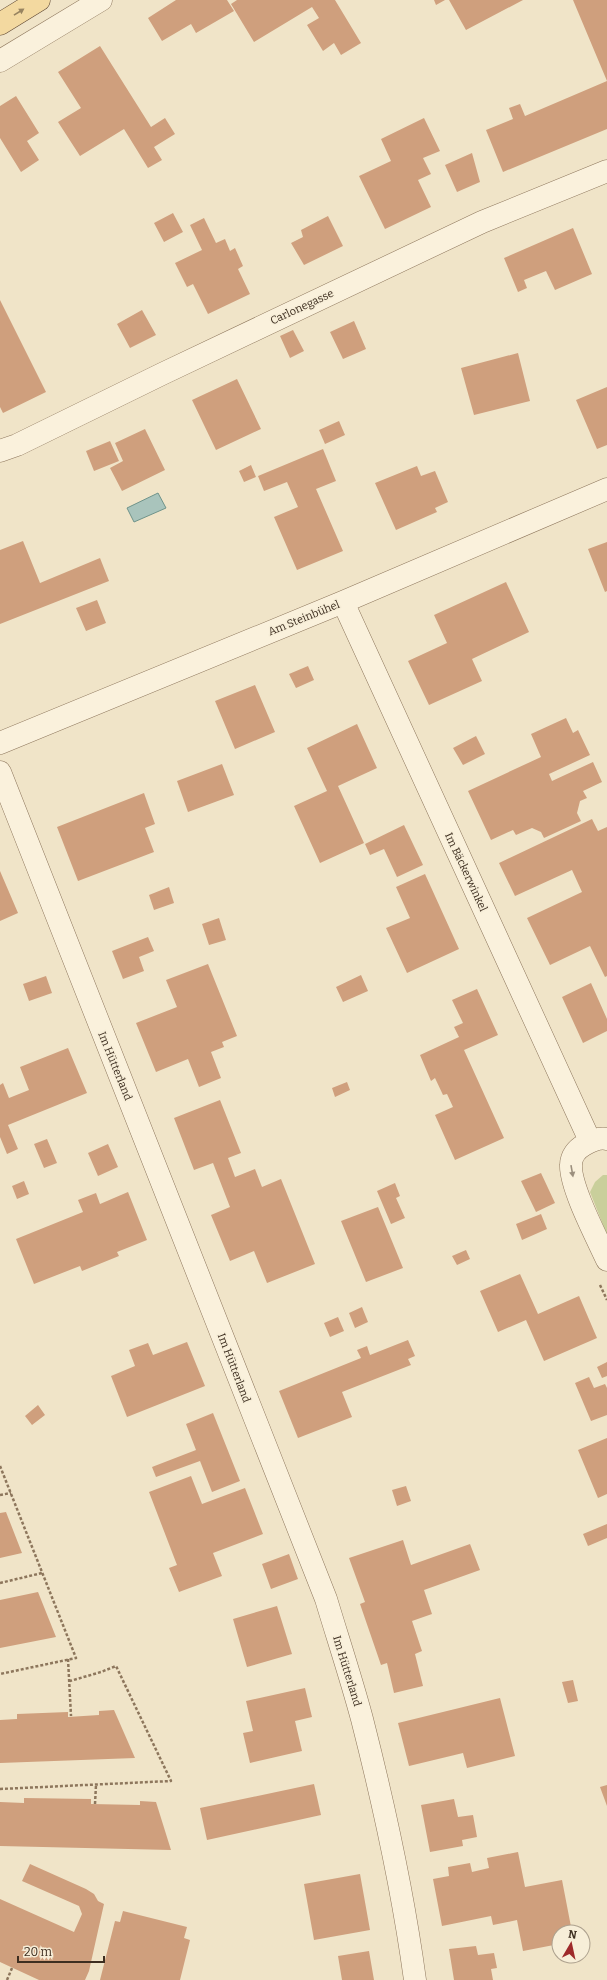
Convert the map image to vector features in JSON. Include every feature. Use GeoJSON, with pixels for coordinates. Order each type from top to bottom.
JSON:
{"type":"FeatureCollection","features":[{"type":"Feature","properties":{"kind":"main road"},"geometry":{"type":"LineString","coordinates":[[0,24],[39,0]]}},
{"type":"Feature","properties":{"kind":"street"},"geometry":{"type":"LineString","coordinates":[[0,61],[101,0]]}},
{"type":"Feature","properties":{"kind":"street","name":"Carlonegasse"},"geometry":{"type":"LineString","coordinates":[[0,451],[17,445],[183,364],[482,222],[607,171]]}},
{"type":"Feature","properties":{"kind":"street","name":"Am Steinbühel"},"geometry":{"type":"LineString","coordinates":[[0,744],[343,602],[607,490]]}},
{"type":"Feature","properties":{"kind":"street","name":"Im Bäckerwinkel"},"geometry":{"type":"LineString","coordinates":[[343,602],[598,1140],[578,1148],[570,1164],[582,1205],[607,1260]]}},
{"type":"Feature","properties":{"kind":"street","name":"Im Hütterland"},"geometry":{"type":"LineString","coordinates":[[0,772],[326,1600],[361,1717],[380,1793],[398,1875],[415,1980]]}},
{"type":"Feature","properties":{"kind":"path"},"geometry":{"type":"LineString","coordinates":[[597,1279],[607,1300]]}},
{"type":"Feature","properties":{"kind":"path"},"geometry":{"type":"LineString","coordinates":[[0,1466],[76,1658],[0,1674]]}},
{"type":"Feature","properties":{"kind":"path"},"geometry":{"type":"LineString","coordinates":[[0,1495],[11,1493]]}},
{"type":"Feature","properties":{"kind":"path"},"geometry":{"type":"LineString","coordinates":[[0,1583],[42,1573]]}},
{"type":"Feature","properties":{"kind":"path"},"geometry":{"type":"LineString","coordinates":[[68,1659],[71,1716]]}},
{"type":"Feature","properties":{"kind":"path"},"geometry":{"type":"LineString","coordinates":[[0,1789],[171,1781],[116,1666],[70,1681]]}},
{"type":"Feature","properties":{"kind":"path"},"geometry":{"type":"LineString","coordinates":[[95,1804],[96,1785]]}},
{"type":"Feature","properties":{"kind":"path"},"geometry":{"type":"LineString","coordinates":[[7,1980],[12,1968]]}},
{"type":"Feature","properties":{"kind":"green space"},"geometry":{"type":"Polygon","coordinates":[[[603,1175],[607,1175],[607,1235],[590,1192],[595,1182],[603,1175]]]}},
{"type":"Feature","properties":{"kind":"water"},"geometry":{"type":"Polygon","coordinates":[[[158,493],[166,508],[134,522],[127,508],[158,493]]]}},
{"type":"Feature","properties":{"kind":"building"},"geometry":{"type":"Polygon","coordinates":[[[176,0],[227,0],[234,11],[196,33],[191,24],[162,41],[148,18],[176,0]]]}},
{"type":"Feature","properties":{"kind":"building"},"geometry":{"type":"Polygon","coordinates":[[[237,0],[335,0],[361,43],[341,55],[334,43],[323,51],[307,25],[319,18],[312,7],[254,42],[231,4],[237,0]]]}},
{"type":"Feature","properties":{"kind":"building"},"geometry":{"type":"Polygon","coordinates":[[[434,0],[445,0],[436,5],[434,0]]]}},
{"type":"Feature","properties":{"kind":"building"},"geometry":{"type":"Polygon","coordinates":[[[449,0],[523,0],[466,30],[449,0]]]}},
{"type":"Feature","properties":{"kind":"building"},"geometry":{"type":"Polygon","coordinates":[[[573,0],[607,0],[607,81],[573,0]]]}},
{"type":"Feature","properties":{"kind":"building"},"geometry":{"type":"Polygon","coordinates":[[[100,46],[151,127],[165,118],[175,134],[154,147],[162,160],[148,168],[124,129],[80,156],[58,122],[81,108],[58,72],[100,46]]]}},
{"type":"Feature","properties":{"kind":"building"},"geometry":{"type":"Polygon","coordinates":[[[607,81],[607,129],[503,172],[486,130],[513,119],[509,108],[520,104],[525,116],[607,81]]]}},
{"type":"Feature","properties":{"kind":"building"},"geometry":{"type":"Polygon","coordinates":[[[16,96],[39,133],[27,141],[39,160],[21,172],[0,138],[0,106],[16,96]]]}},
{"type":"Feature","properties":{"kind":"building"},"geometry":{"type":"Polygon","coordinates":[[[424,118],[440,151],[423,158],[431,174],[418,180],[431,207],[385,229],[359,176],[391,161],[381,139],[424,118]]]}},
{"type":"Feature","properties":{"kind":"building"},"geometry":{"type":"Polygon","coordinates":[[[472,153],[480,182],[457,192],[445,165],[472,153]]]}},
{"type":"Feature","properties":{"kind":"building"},"geometry":{"type":"Polygon","coordinates":[[[173,213],[183,232],[164,242],[154,223],[173,213]]]}},
{"type":"Feature","properties":{"kind":"building"},"geometry":{"type":"Polygon","coordinates":[[[328,216],[343,246],[304,265],[291,243],[303,237],[301,230],[328,216]]]}},
{"type":"Feature","properties":{"kind":"building"},"geometry":{"type":"Polygon","coordinates":[[[204,218],[216,243],[225,239],[230,251],[235,248],[243,266],[238,269],[250,294],[208,314],[193,284],[187,287],[175,263],[202,250],[190,225],[204,218]]]}},
{"type":"Feature","properties":{"kind":"building"},"geometry":{"type":"Polygon","coordinates":[[[573,228],[592,274],[555,290],[546,271],[524,280],[527,288],[518,292],[504,258],[573,228]]]}},
{"type":"Feature","properties":{"kind":"building"},"geometry":{"type":"Polygon","coordinates":[[[0,300],[46,392],[3,413],[0,407],[0,300]]]}},
{"type":"Feature","properties":{"kind":"building"},"geometry":{"type":"Polygon","coordinates":[[[142,310],[156,335],[130,348],[117,324],[142,310]]]}},
{"type":"Feature","properties":{"kind":"building"},"geometry":{"type":"Polygon","coordinates":[[[354,321],[366,349],[343,359],[330,332],[354,321]]]}},
{"type":"Feature","properties":{"kind":"building"},"geometry":{"type":"Polygon","coordinates":[[[293,330],[304,351],[290,358],[280,336],[293,330]]]}},
{"type":"Feature","properties":{"kind":"building"},"geometry":{"type":"Polygon","coordinates":[[[518,353],[530,401],[474,415],[461,368],[518,353]]]}},
{"type":"Feature","properties":{"kind":"building"},"geometry":{"type":"Polygon","coordinates":[[[237,379],[261,429],[216,450],[192,400],[237,379]]]}},
{"type":"Feature","properties":{"kind":"building"},"geometry":{"type":"Polygon","coordinates":[[[607,387],[607,445],[597,449],[576,400],[607,387]]]}},
{"type":"Feature","properties":{"kind":"building"},"geometry":{"type":"Polygon","coordinates":[[[339,421],[345,435],[325,444],[319,430],[339,421]]]}},
{"type":"Feature","properties":{"kind":"building"},"geometry":{"type":"Polygon","coordinates":[[[145,429],[165,470],[122,491],[110,468],[123,461],[115,443],[145,429]]]}},
{"type":"Feature","properties":{"kind":"building"},"geometry":{"type":"Polygon","coordinates":[[[110,441],[119,461],[94,471],[86,451],[110,441]]]}},
{"type":"Feature","properties":{"kind":"building"},"geometry":{"type":"Polygon","coordinates":[[[323,449],[336,481],[316,489],[343,551],[297,570],[274,517],[298,507],[287,482],[264,491],[258,476],[323,449]]]}},
{"type":"Feature","properties":{"kind":"building"},"geometry":{"type":"Polygon","coordinates":[[[251,465],[256,477],[244,482],[239,471],[251,465]]]}},
{"type":"Feature","properties":{"kind":"building"},"geometry":{"type":"Polygon","coordinates":[[[417,466],[421,476],[435,471],[448,502],[435,508],[437,512],[396,530],[375,483],[417,466]]]}},
{"type":"Feature","properties":{"kind":"building"},"geometry":{"type":"Polygon","coordinates":[[[23,541],[40,583],[100,558],[109,581],[0,624],[0,550],[23,541]]]}},
{"type":"Feature","properties":{"kind":"building"},"geometry":{"type":"Polygon","coordinates":[[[607,542],[607,591],[605,592],[588,549],[607,542]]]}},
{"type":"Feature","properties":{"kind":"building"},"geometry":{"type":"Polygon","coordinates":[[[506,582],[529,632],[472,659],[482,681],[429,705],[408,661],[447,643],[434,615],[506,582]]]}},
{"type":"Feature","properties":{"kind":"building"},"geometry":{"type":"Polygon","coordinates":[[[97,600],[106,623],[86,631],[76,608],[97,600]]]}},
{"type":"Feature","properties":{"kind":"building"},"geometry":{"type":"Polygon","coordinates":[[[308,666],[314,680],[296,688],[289,674],[308,666]]]}},
{"type":"Feature","properties":{"kind":"building"},"geometry":{"type":"Polygon","coordinates":[[[255,685],[275,732],[235,749],[215,701],[255,685]]]}},
{"type":"Feature","properties":{"kind":"building"},"geometry":{"type":"Polygon","coordinates":[[[566,718],[573,733],[578,730],[590,755],[549,774],[552,781],[593,762],[602,782],[583,791],[587,798],[580,801],[577,813],[581,821],[544,838],[541,832],[532,828],[516,835],[513,830],[491,840],[468,791],[541,757],[531,734],[566,718]]]}},
{"type":"Feature","properties":{"kind":"building"},"geometry":{"type":"Polygon","coordinates":[[[357,724],[377,768],[338,786],[364,843],[320,863],[294,806],[327,791],[307,748],[357,724]]]}},
{"type":"Feature","properties":{"kind":"building"},"geometry":{"type":"Polygon","coordinates":[[[476,736],[485,754],[463,765],[453,748],[476,736]]]}},
{"type":"Feature","properties":{"kind":"building"},"geometry":{"type":"Polygon","coordinates":[[[222,764],[234,795],[188,812],[177,781],[222,764]]]}},
{"type":"Feature","properties":{"kind":"building"},"geometry":{"type":"Polygon","coordinates":[[[144,793],[155,824],[145,828],[154,852],[78,881],[57,827],[144,793]]]}},
{"type":"Feature","properties":{"kind":"building"},"geometry":{"type":"Polygon","coordinates":[[[592,819],[598,831],[607,827],[607,976],[605,977],[590,946],[550,965],[527,918],[582,892],[572,870],[515,896],[499,863],[592,819]]]}},
{"type":"Feature","properties":{"kind":"building"},"geometry":{"type":"Polygon","coordinates":[[[404,825],[423,865],[397,877],[384,849],[370,855],[365,844],[404,825]]]}},
{"type":"Feature","properties":{"kind":"building"},"geometry":{"type":"Polygon","coordinates":[[[0,871],[18,913],[0,921],[0,871]]]}},
{"type":"Feature","properties":{"kind":"building"},"geometry":{"type":"Polygon","coordinates":[[[425,874],[459,949],[407,973],[386,928],[410,918],[396,887],[425,874]]]}},
{"type":"Feature","properties":{"kind":"building"},"geometry":{"type":"Polygon","coordinates":[[[169,887],[174,903],[154,910],[149,895],[169,887]]]}},
{"type":"Feature","properties":{"kind":"building"},"geometry":{"type":"Polygon","coordinates":[[[219,918],[226,940],[209,945],[202,924],[219,918]]]}},
{"type":"Feature","properties":{"kind":"building"},"geometry":{"type":"Polygon","coordinates":[[[148,937],[154,951],[139,957],[144,971],[123,979],[112,951],[148,937]]]}},
{"type":"Feature","properties":{"kind":"building"},"geometry":{"type":"Polygon","coordinates":[[[208,964],[237,1036],[222,1042],[224,1047],[211,1052],[221,1078],[199,1087],[188,1059],[156,1072],[136,1023],[177,1007],[166,980],[208,964]]]}},
{"type":"Feature","properties":{"kind":"building"},"geometry":{"type":"Polygon","coordinates":[[[361,975],[368,991],[343,1002],[336,987],[361,975]]]}},
{"type":"Feature","properties":{"kind":"building"},"geometry":{"type":"Polygon","coordinates":[[[46,976],[52,993],[29,1001],[23,984],[46,976]]]}},
{"type":"Feature","properties":{"kind":"building"},"geometry":{"type":"Polygon","coordinates":[[[591,983],[607,1019],[607,1031],[583,1043],[562,997],[591,983]]]}},
{"type":"Feature","properties":{"kind":"building"},"geometry":{"type":"Polygon","coordinates":[[[477,989],[498,1035],[464,1050],[504,1138],[455,1160],[435,1115],[453,1107],[447,1094],[443,1095],[435,1078],[431,1081],[420,1055],[459,1037],[454,1027],[463,1023],[452,1000],[477,989]]]}},
{"type":"Feature","properties":{"kind":"building"},"geometry":{"type":"Polygon","coordinates":[[[68,1048],[87,1093],[8,1125],[18,1149],[7,1154],[0,1137],[0,1085],[3,1083],[9,1098],[29,1090],[20,1067],[68,1048]]]}},
{"type":"Feature","properties":{"kind":"building"},"geometry":{"type":"Polygon","coordinates":[[[347,1082],[350,1090],[335,1097],[332,1088],[347,1082]]]}},
{"type":"Feature","properties":{"kind":"building"},"geometry":{"type":"Polygon","coordinates":[[[220,1100],[241,1153],[228,1158],[235,1177],[255,1169],[262,1187],[281,1179],[315,1264],[267,1283],[254,1251],[230,1261],[211,1215],[230,1207],[213,1163],[194,1170],[174,1118],[220,1100]]]}},
{"type":"Feature","properties":{"kind":"building"},"geometry":{"type":"Polygon","coordinates":[[[47,1139],[57,1163],[44,1168],[34,1144],[47,1139]]]}},
{"type":"Feature","properties":{"kind":"building"},"geometry":{"type":"Polygon","coordinates":[[[108,1144],[118,1167],[98,1176],[88,1153],[108,1144]]]}},
{"type":"Feature","properties":{"kind":"building"},"geometry":{"type":"Polygon","coordinates":[[[541,1173],[555,1203],[536,1212],[521,1181],[541,1173]]]}},
{"type":"Feature","properties":{"kind":"building"},"geometry":{"type":"Polygon","coordinates":[[[24,1181],[29,1194],[17,1199],[12,1186],[24,1181]]]}},
{"type":"Feature","properties":{"kind":"building"},"geometry":{"type":"Polygon","coordinates":[[[395,1183],[400,1196],[396,1198],[405,1218],[391,1224],[377,1191],[395,1183]]]}},
{"type":"Feature","properties":{"kind":"building"},"geometry":{"type":"Polygon","coordinates":[[[128,1192],[147,1240],[117,1252],[119,1256],[82,1271],[80,1266],[34,1284],[16,1239],[83,1212],[78,1200],[96,1193],[100,1204],[128,1192]]]}},
{"type":"Feature","properties":{"kind":"building"},"geometry":{"type":"Polygon","coordinates":[[[378,1207],[403,1268],[366,1282],[341,1221],[378,1207]]]}},
{"type":"Feature","properties":{"kind":"building"},"geometry":{"type":"Polygon","coordinates":[[[541,1214],[547,1229],[522,1240],[516,1224],[541,1214]]]}},
{"type":"Feature","properties":{"kind":"building"},"geometry":{"type":"Polygon","coordinates":[[[466,1250],[470,1259],[457,1265],[452,1256],[466,1250]]]}},
{"type":"Feature","properties":{"kind":"building"},"geometry":{"type":"Polygon","coordinates":[[[520,1274],[538,1314],[579,1296],[597,1338],[544,1361],[526,1320],[498,1332],[480,1291],[520,1274]]]}},
{"type":"Feature","properties":{"kind":"building"},"geometry":{"type":"Polygon","coordinates":[[[362,1307],[368,1322],[355,1328],[349,1313],[362,1307]]]}},
{"type":"Feature","properties":{"kind":"building"},"geometry":{"type":"Polygon","coordinates":[[[338,1317],[344,1331],[330,1337],[324,1323],[338,1317]]]}},
{"type":"Feature","properties":{"kind":"building"},"geometry":{"type":"Polygon","coordinates":[[[408,1340],[415,1356],[408,1359],[411,1365],[342,1392],[352,1417],[298,1438],[279,1391],[361,1358],[357,1350],[367,1346],[370,1355],[408,1340]]]}},
{"type":"Feature","properties":{"kind":"building"},"geometry":{"type":"Polygon","coordinates":[[[187,1342],[205,1386],[127,1417],[111,1376],[135,1366],[129,1350],[148,1343],[153,1355],[187,1342]]]}},
{"type":"Feature","properties":{"kind":"building"},"geometry":{"type":"Polygon","coordinates":[[[607,1362],[607,1376],[602,1378],[597,1367],[607,1362]]]}},
{"type":"Feature","properties":{"kind":"building"},"geometry":{"type":"Polygon","coordinates":[[[589,1377],[594,1388],[605,1384],[607,1388],[607,1415],[591,1421],[575,1383],[589,1377]]]}},
{"type":"Feature","properties":{"kind":"building"},"geometry":{"type":"Polygon","coordinates":[[[38,1405],[45,1415],[32,1425],[25,1416],[38,1405]]]}},
{"type":"Feature","properties":{"kind":"building"},"geometry":{"type":"Polygon","coordinates":[[[213,1413],[240,1481],[212,1492],[200,1461],[156,1477],[152,1467],[196,1450],[186,1424],[213,1413]]]}},
{"type":"Feature","properties":{"kind":"building"},"geometry":{"type":"Polygon","coordinates":[[[607,1438],[607,1494],[598,1498],[578,1450],[607,1438]]]}},
{"type":"Feature","properties":{"kind":"building"},"geometry":{"type":"Polygon","coordinates":[[[191,1476],[202,1504],[245,1488],[263,1534],[213,1553],[222,1576],[179,1592],[169,1568],[177,1565],[149,1492],[191,1476]]]}},
{"type":"Feature","properties":{"kind":"building"},"geometry":{"type":"Polygon","coordinates":[[[406,1486],[411,1501],[397,1506],[392,1490],[406,1486]]]}},
{"type":"Feature","properties":{"kind":"building"},"geometry":{"type":"Polygon","coordinates":[[[6,1512],[22,1553],[0,1558],[0,1513],[6,1512]]]}},
{"type":"Feature","properties":{"kind":"building"},"geometry":{"type":"Polygon","coordinates":[[[607,1524],[607,1538],[588,1546],[583,1534],[607,1524]]]}},
{"type":"Feature","properties":{"kind":"building"},"geometry":{"type":"Polygon","coordinates":[[[403,1540],[411,1565],[470,1544],[480,1570],[424,1590],[432,1614],[412,1621],[422,1651],[415,1654],[423,1686],[394,1693],[387,1663],[381,1665],[360,1604],[365,1602],[349,1558],[403,1540]]]}},
{"type":"Feature","properties":{"kind":"building"},"geometry":{"type":"Polygon","coordinates":[[[289,1554],[298,1579],[271,1589],[262,1564],[289,1554]]]}},
{"type":"Feature","properties":{"kind":"building"},"geometry":{"type":"Polygon","coordinates":[[[38,1592],[56,1637],[0,1648],[0,1600],[38,1592]]]}},
{"type":"Feature","properties":{"kind":"building"},"geometry":{"type":"Polygon","coordinates":[[[277,1606],[292,1654],[247,1667],[233,1619],[277,1606]]]}},
{"type":"Feature","properties":{"kind":"building"},"geometry":{"type":"Polygon","coordinates":[[[573,1680],[578,1701],[568,1703],[562,1682],[573,1680]]]}},
{"type":"Feature","properties":{"kind":"building"},"geometry":{"type":"Polygon","coordinates":[[[305,1688],[312,1717],[295,1721],[302,1751],[250,1763],[243,1733],[253,1731],[246,1701],[305,1688]]]}},
{"type":"Feature","properties":{"kind":"building"},"geometry":{"type":"Polygon","coordinates":[[[500,1698],[515,1756],[467,1768],[463,1753],[409,1766],[398,1723],[500,1698]]]}},
{"type":"Feature","properties":{"kind":"building"},"geometry":{"type":"Polygon","coordinates":[[[114,1710],[135,1758],[0,1763],[0,1720],[17,1719],[17,1714],[68,1712],[68,1717],[99,1715],[99,1711],[114,1710]]]}},
{"type":"Feature","properties":{"kind":"building"},"geometry":{"type":"Polygon","coordinates":[[[314,1784],[321,1815],[207,1840],[200,1808],[314,1784]]]}},
{"type":"Feature","properties":{"kind":"building"},"geometry":{"type":"Polygon","coordinates":[[[607,1785],[607,1806],[600,1787],[607,1785]]]}},
{"type":"Feature","properties":{"kind":"building"},"geometry":{"type":"Polygon","coordinates":[[[24,1798],[91,1799],[91,1804],[140,1805],[140,1801],[156,1802],[171,1850],[0,1846],[0,1802],[24,1803],[24,1798]]]}},
{"type":"Feature","properties":{"kind":"building"},"geometry":{"type":"Polygon","coordinates":[[[454,1799],[458,1817],[473,1815],[477,1837],[462,1840],[463,1846],[430,1852],[421,1805],[454,1799]]]}},
{"type":"Feature","properties":{"kind":"building"},"geometry":{"type":"Polygon","coordinates":[[[518,1852],[525,1887],[562,1880],[570,1924],[551,1924],[551,1946],[523,1951],[517,1920],[493,1925],[491,1916],[442,1926],[433,1879],[449,1876],[448,1867],[470,1863],[472,1872],[489,1868],[487,1858],[518,1852]]]}},
{"type":"Feature","properties":{"kind":"building"},"geometry":{"type":"Polygon","coordinates":[[[30,1864],[86,1889],[94,1894],[98,1901],[104,1904],[89,1971],[85,1980],[39,1980],[0,1962],[0,1899],[74,1932],[82,1914],[79,1906],[22,1881],[30,1864]]]}},
{"type":"Feature","properties":{"kind":"building"},"geometry":{"type":"Polygon","coordinates":[[[360,1874],[370,1930],[314,1940],[304,1884],[360,1874]]]}},
{"type":"Feature","properties":{"kind":"building"},"geometry":{"type":"Polygon","coordinates":[[[123,1911],[187,1927],[184,1938],[190,1940],[180,1980],[100,1980],[115,1921],[120,1922],[123,1911]]]}},
{"type":"Feature","properties":{"kind":"building"},"geometry":{"type":"Polygon","coordinates":[[[476,1946],[478,1955],[494,1953],[497,1968],[491,1969],[493,1980],[454,1980],[449,1949],[476,1946]]]}},
{"type":"Feature","properties":{"kind":"building"},"geometry":{"type":"Polygon","coordinates":[[[369,1951],[374,1980],[342,1980],[338,1956],[369,1951]]]}}]}
